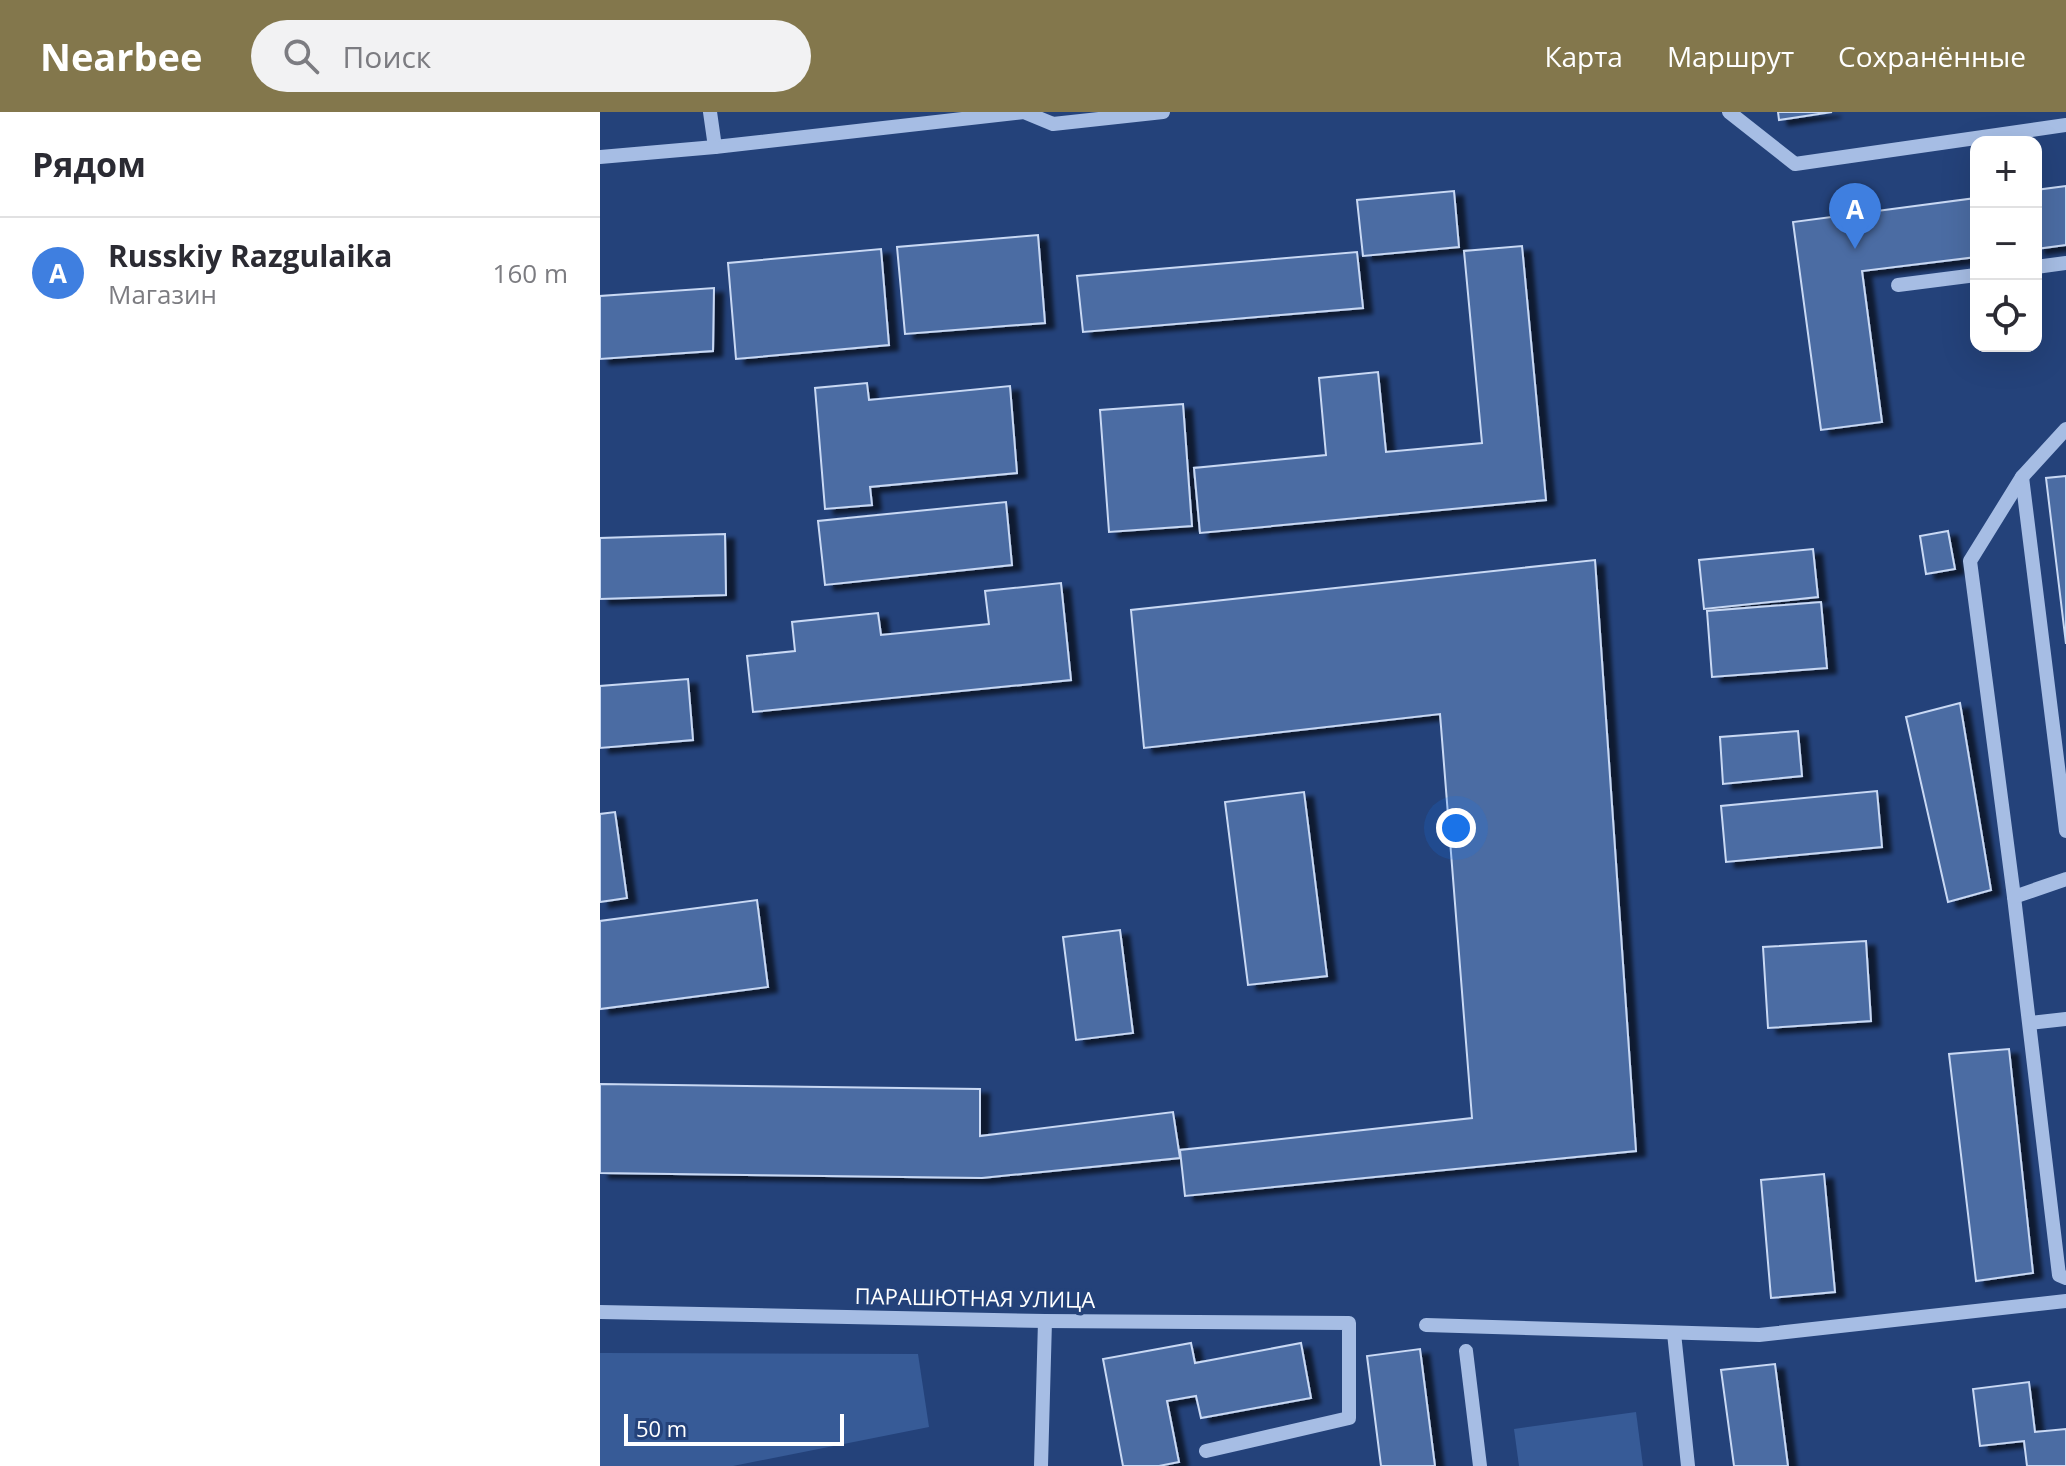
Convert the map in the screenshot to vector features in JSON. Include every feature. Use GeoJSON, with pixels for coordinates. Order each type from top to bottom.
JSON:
{"type":"FeatureCollection","features":[{"type":"Feature","properties":{"kind":"street"},"geometry":{"type":"LineString","coordinates":[[710,112],[715,147]]}},
{"type":"Feature","properties":{"kind":"street"},"geometry":{"type":"LineString","coordinates":[[600,157],[1024,112],[1053,124],[1163,112]]}},
{"type":"Feature","properties":{"kind":"street"},"geometry":{"type":"LineString","coordinates":[[1729,112],[1795,164],[2066,125]]}},
{"type":"Feature","properties":{"kind":"street"},"geometry":{"type":"LineString","coordinates":[[2042,266],[2066,263]]}},
{"type":"Feature","properties":{"kind":"street"},"geometry":{"type":"LineString","coordinates":[[1898,285],[1970,276]]}},
{"type":"Feature","properties":{"kind":"street"},"geometry":{"type":"LineString","coordinates":[[2066,429],[2022,477],[1970,561],[2059,1275],[2066,1278]]}},
{"type":"Feature","properties":{"kind":"street"},"geometry":{"type":"LineString","coordinates":[[2022,477],[2066,831]]}},
{"type":"Feature","properties":{"kind":"street"},"geometry":{"type":"LineString","coordinates":[[2014,897],[2066,879]]}},
{"type":"Feature","properties":{"kind":"street"},"geometry":{"type":"LineString","coordinates":[[2030,1023],[2066,1019]]}},
{"type":"Feature","properties":{"kind":"street"},"geometry":{"type":"LineString","coordinates":[[1426,1325],[1759,1335],[2066,1301]]}},
{"type":"Feature","properties":{"kind":"street","name":"ПАРАШЮТНАЯ УЛИЦА"},"geometry":{"type":"LineString","coordinates":[[600,1312],[1045,1321],[1349,1323],[1349,1418],[1206,1451]]}},
{"type":"Feature","properties":{"kind":"street"},"geometry":{"type":"LineString","coordinates":[[1041,1466],[1045,1321]]}},
{"type":"Feature","properties":{"kind":"street"},"geometry":{"type":"LineString","coordinates":[[1674,1333],[1688,1466]]}},
{"type":"Feature","properties":{"kind":"street"},"geometry":{"type":"LineString","coordinates":[[1466,1351],[1480,1466]]}},
{"type":"Feature","properties":{"kind":"shaded area"},"geometry":{"type":"Polygon","coordinates":[[[600,1353],[918,1354],[929,1427],[733,1466],[600,1466],[600,1353]]]}},
{"type":"Feature","properties":{"kind":"shaded area"},"geometry":{"type":"Polygon","coordinates":[[[1636,1412],[1643,1466],[1519,1466],[1514,1429],[1636,1412]]]}},
{"type":"Feature","properties":{"kind":"building"},"geometry":{"type":"Polygon","coordinates":[[[1778,112],[1832,112],[1779,120],[1778,112]]]}},
{"type":"Feature","properties":{"kind":"building"},"geometry":{"type":"Polygon","coordinates":[[[2066,186],[2066,245],[2042,248],[2042,189],[2066,186]]]}},
{"type":"Feature","properties":{"kind":"building"},"geometry":{"type":"Polygon","coordinates":[[[1454,191],[1459,247],[1363,256],[1357,200],[1454,191]]]}},
{"type":"Feature","properties":{"kind":"building"},"geometry":{"type":"Polygon","coordinates":[[[1970,199],[1970,258],[1862,271],[1882,422],[1821,430],[1793,222],[1970,199]]]}},
{"type":"Feature","properties":{"kind":"building"},"geometry":{"type":"Polygon","coordinates":[[[1038,235],[1045,323],[905,334],[897,247],[1038,235]]]}},
{"type":"Feature","properties":{"kind":"building"},"geometry":{"type":"Polygon","coordinates":[[[1522,246],[1546,500],[1200,533],[1194,468],[1326,455],[1319,378],[1378,372],[1386,452],[1482,443],[1464,251],[1522,246]]]}},
{"type":"Feature","properties":{"kind":"building"},"geometry":{"type":"Polygon","coordinates":[[[881,249],[889,345],[736,359],[728,263],[881,249]]]}},
{"type":"Feature","properties":{"kind":"building"},"geometry":{"type":"Polygon","coordinates":[[[1357,252],[1363,308],[1083,332],[1077,276],[1357,252]]]}},
{"type":"Feature","properties":{"kind":"building"},"geometry":{"type":"Polygon","coordinates":[[[714,288],[713,351],[600,359],[600,296],[714,288]]]}},
{"type":"Feature","properties":{"kind":"building"},"geometry":{"type":"Polygon","coordinates":[[[867,383],[869,400],[1010,386],[1017,473],[870,487],[872,505],[825,509],[815,388],[867,383]]]}},
{"type":"Feature","properties":{"kind":"building"},"geometry":{"type":"Polygon","coordinates":[[[1183,404],[1192,526],[1109,532],[1100,410],[1183,404]]]}},
{"type":"Feature","properties":{"kind":"building"},"geometry":{"type":"Polygon","coordinates":[[[2066,476],[2066,644],[2046,478],[2066,476]]]}},
{"type":"Feature","properties":{"kind":"building"},"geometry":{"type":"Polygon","coordinates":[[[1006,502],[1012,565],[825,585],[818,521],[1006,502]]]}},
{"type":"Feature","properties":{"kind":"building"},"geometry":{"type":"Polygon","coordinates":[[[1948,531],[1955,569],[1926,574],[1920,536],[1948,531]]]}},
{"type":"Feature","properties":{"kind":"building"},"geometry":{"type":"Polygon","coordinates":[[[725,534],[726,595],[600,599],[600,538],[725,534]]]}},
{"type":"Feature","properties":{"kind":"building"},"geometry":{"type":"Polygon","coordinates":[[[1813,549],[1818,597],[1704,609],[1699,560],[1813,549]]]}},
{"type":"Feature","properties":{"kind":"building"},"geometry":{"type":"Polygon","coordinates":[[[1595,560],[1636,1151],[1185,1196],[1180,1150],[1472,1118],[1440,714],[1144,748],[1131,610],[1595,560]]]}},
{"type":"Feature","properties":{"kind":"building"},"geometry":{"type":"Polygon","coordinates":[[[1061,583],[1071,680],[753,712],[747,656],[795,651],[792,622],[878,613],[881,635],[989,624],[985,591],[1061,583]]]}},
{"type":"Feature","properties":{"kind":"building"},"geometry":{"type":"Polygon","coordinates":[[[1821,602],[1827,668],[1712,677],[1707,611],[1821,602]]]}},
{"type":"Feature","properties":{"kind":"building"},"geometry":{"type":"Polygon","coordinates":[[[688,679],[693,740],[600,748],[600,686],[688,679]]]}},
{"type":"Feature","properties":{"kind":"building"},"geometry":{"type":"Polygon","coordinates":[[[1960,703],[1991,890],[1948,902],[1906,717],[1960,703]]]}},
{"type":"Feature","properties":{"kind":"building"},"geometry":{"type":"Polygon","coordinates":[[[1798,731],[1802,776],[1723,784],[1720,737],[1798,731]]]}},
{"type":"Feature","properties":{"kind":"building"},"geometry":{"type":"Polygon","coordinates":[[[1877,791],[1882,847],[1726,862],[1721,806],[1877,791]]]}},
{"type":"Feature","properties":{"kind":"building"},"geometry":{"type":"Polygon","coordinates":[[[1304,792],[1327,976],[1248,985],[1225,802],[1304,792]]]}},
{"type":"Feature","properties":{"kind":"building"},"geometry":{"type":"Polygon","coordinates":[[[615,812],[627,898],[600,902],[600,814],[615,812]]]}},
{"type":"Feature","properties":{"kind":"building"},"geometry":{"type":"Polygon","coordinates":[[[757,900],[768,987],[600,1009],[600,921],[757,900]]]}},
{"type":"Feature","properties":{"kind":"building"},"geometry":{"type":"Polygon","coordinates":[[[1120,930],[1133,1033],[1076,1040],[1063,937],[1120,930]]]}},
{"type":"Feature","properties":{"kind":"building"},"geometry":{"type":"Polygon","coordinates":[[[1866,941],[1871,1021],[1768,1028],[1763,947],[1866,941]]]}},
{"type":"Feature","properties":{"kind":"building"},"geometry":{"type":"Polygon","coordinates":[[[2009,1049],[2033,1273],[1976,1281],[1949,1054],[2009,1049]]]}},
{"type":"Feature","properties":{"kind":"building"},"geometry":{"type":"Polygon","coordinates":[[[600,1084],[980,1089],[980,1136],[1173,1112],[1180,1158],[982,1178],[600,1173],[600,1084]]]}},
{"type":"Feature","properties":{"kind":"building"},"geometry":{"type":"Polygon","coordinates":[[[1824,1174],[1835,1292],[1771,1298],[1761,1180],[1824,1174]]]}},
{"type":"Feature","properties":{"kind":"building"},"geometry":{"type":"Polygon","coordinates":[[[1191,1343],[1195,1363],[1301,1343],[1311,1398],[1201,1418],[1196,1396],[1167,1401],[1179,1462],[1159,1466],[1123,1466],[1103,1359],[1191,1343]]]}},
{"type":"Feature","properties":{"kind":"building"},"geometry":{"type":"Polygon","coordinates":[[[1420,1349],[1435,1466],[1381,1466],[1367,1356],[1420,1349]]]}},
{"type":"Feature","properties":{"kind":"building"},"geometry":{"type":"Polygon","coordinates":[[[1775,1364],[1788,1466],[1734,1466],[1721,1370],[1775,1364]]]}},
{"type":"Feature","properties":{"kind":"building"},"geometry":{"type":"Polygon","coordinates":[[[2029,1382],[2035,1432],[2066,1429],[2066,1466],[2027,1466],[2024,1441],[1980,1446],[1973,1389],[2029,1382]]]}},
{"type":"Feature","properties":{"kind":"place","name":"Russkiy Razgulaika"},"geometry":{"type":"Point","coordinates":[1855,249]}}]}
